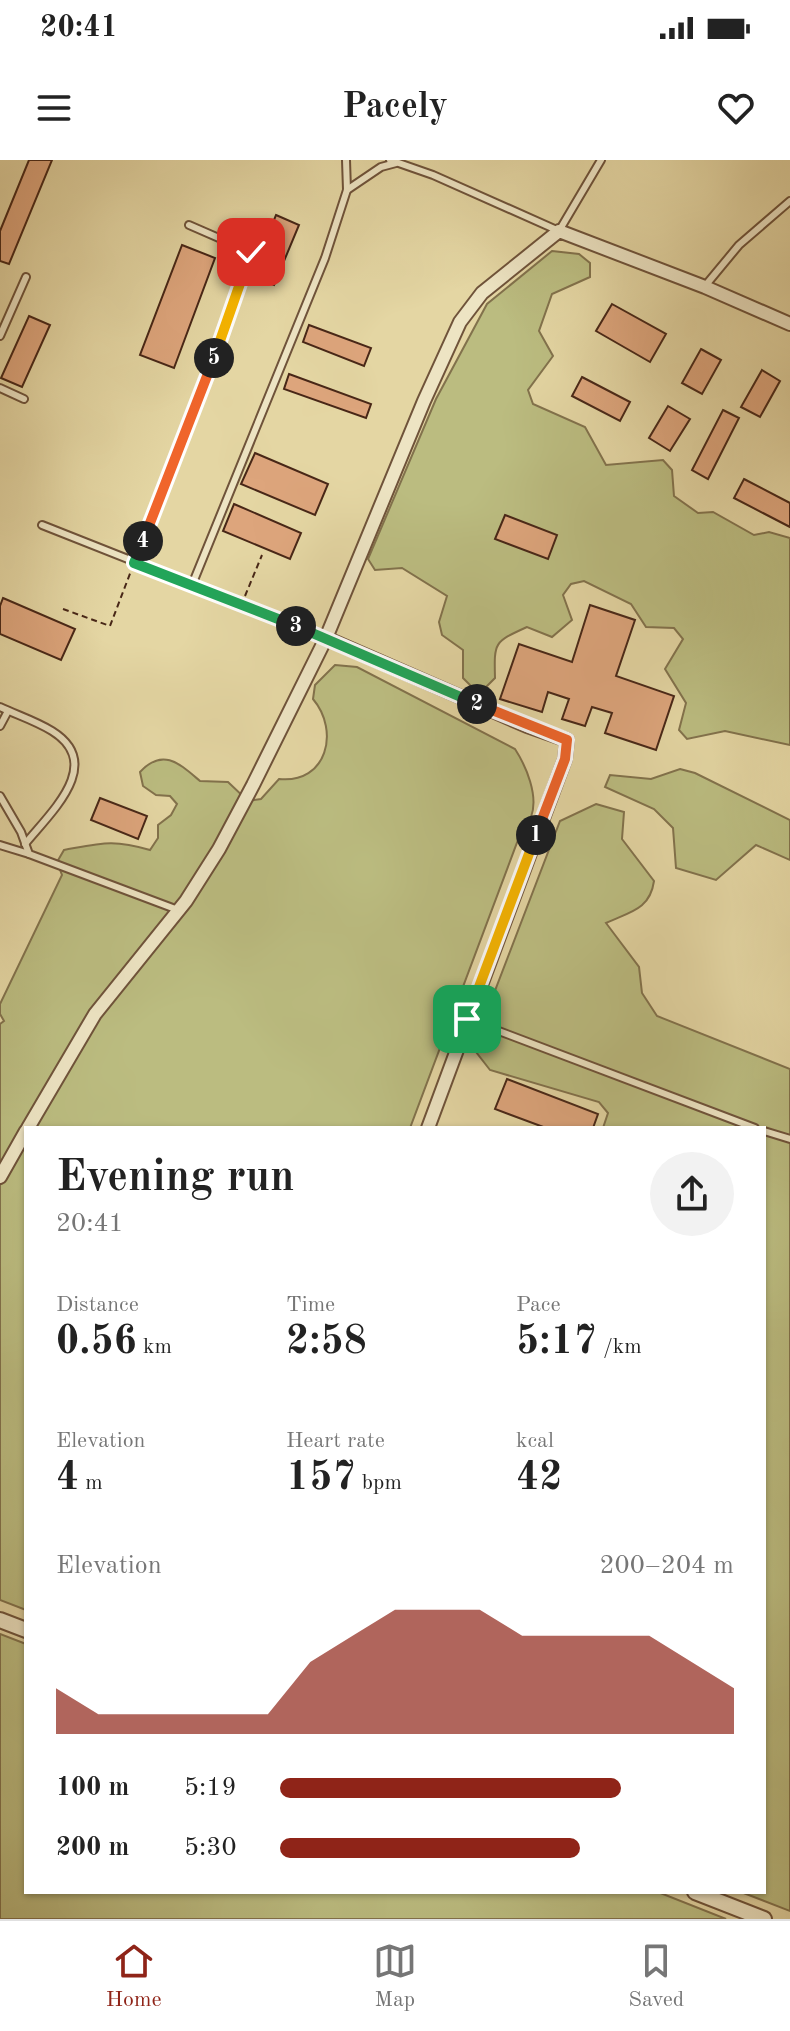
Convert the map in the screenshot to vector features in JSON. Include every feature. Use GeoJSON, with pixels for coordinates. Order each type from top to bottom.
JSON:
{"type":"FeatureCollection","features":[{"type":"Feature","properties":{"kind":"street"},"geometry":{"type":"LineString","coordinates":[[29,1126],[95,1014],[178,910],[219,849],[326,638],[460,322],[482,293],[559,231],[705,287],[790,324]]}},
{"type":"Feature","properties":{"kind":"street"},"geometry":{"type":"LineString","coordinates":[[326,638],[527,726],[567,740],[565,759],[429,1126]]}},
{"type":"Feature","properties":{"kind":"street"},"geometry":{"type":"LineString","coordinates":[[0,1177],[24,1134]]}},
{"type":"Feature","properties":{"kind":"street"},"geometry":{"type":"LineString","coordinates":[[0,1620],[24,1629]]}},
{"type":"Feature","properties":{"kind":"street"},"geometry":{"type":"LineString","coordinates":[[700,1894],[764,1919]]}},
{"type":"Feature","properties":{"kind":"lane"},"geometry":{"type":"LineString","coordinates":[[192,585],[302,318],[347,190],[346,160]]}},
{"type":"Feature","properties":{"kind":"lane"},"geometry":{"type":"LineString","coordinates":[[347,190],[393,161],[433,175],[559,231],[601,160]]}},
{"type":"Feature","properties":{"kind":"lane"},"geometry":{"type":"LineString","coordinates":[[705,287],[739,245],[790,201]]}},
{"type":"Feature","properties":{"kind":"lane"},"geometry":{"type":"LineString","coordinates":[[134,563],[251,252],[189,225]]}},
{"type":"Feature","properties":{"kind":"lane"},"geometry":{"type":"LineString","coordinates":[[0,336],[26,277]]}},
{"type":"Feature","properties":{"kind":"lane"},"geometry":{"type":"LineString","coordinates":[[0,388],[24,399]]}},
{"type":"Feature","properties":{"kind":"lane"},"geometry":{"type":"LineString","coordinates":[[42,525],[326,638]]}},
{"type":"Feature","properties":{"kind":"lane"},"geometry":{"type":"LineString","coordinates":[[0,707],[52,731],[69,745],[76,756],[75,771],[60,802],[25,844]]}},
{"type":"Feature","properties":{"kind":"lane"},"geometry":{"type":"LineString","coordinates":[[0,726],[8,711]]}},
{"type":"Feature","properties":{"kind":"lane"},"geometry":{"type":"LineString","coordinates":[[0,796],[21,832],[29,854]]}},
{"type":"Feature","properties":{"kind":"lane"},"geometry":{"type":"LineString","coordinates":[[0,845],[178,910]]}},
{"type":"Feature","properties":{"kind":"lane"},"geometry":{"type":"LineString","coordinates":[[467,1019],[750,1126]]}},
{"type":"Feature","properties":{"kind":"lane"},"geometry":{"type":"LineString","coordinates":[[766,1132],[790,1139]]}},
{"type":"Feature","properties":{"kind":"path"},"geometry":{"type":"LineString","coordinates":[[242,605],[262,555]]}},
{"type":"Feature","properties":{"kind":"path"},"geometry":{"type":"LineString","coordinates":[[63,609],[110,626],[134,563]]}},
{"type":"Feature","properties":{"kind":"green space"},"geometry":{"type":"Polygon","coordinates":[[[552,251],[579,254],[590,263],[590,277],[552,294],[539,331],[553,356],[528,390],[533,404],[585,427],[606,465],[663,460],[672,470],[674,496],[698,513],[713,512],[754,535],[769,532],[790,538],[790,745],[725,731],[687,739],[679,730],[686,703],[665,669],[683,639],[674,628],[646,627],[631,604],[584,581],[571,584],[563,595],[572,620],[552,637],[527,627],[502,640],[496,650],[495,678],[486,687],[473,688],[463,678],[463,650],[442,635],[439,622],[447,596],[402,568],[375,570],[368,559],[436,399],[487,304],[552,251]]]}},
{"type":"Feature","properties":{"kind":"green space"},"geometry":{"type":"Polygon","coordinates":[[[335,665],[357,667],[515,749],[527,772],[532,791],[531,817],[518,840],[411,1126],[24,1126],[24,1609],[0,1600],[0,1024],[4,1021],[0,1004],[62,875],[57,862],[64,850],[107,843],[150,850],[158,838],[158,825],[171,815],[177,804],[170,796],[156,795],[143,786],[140,772],[156,760],[164,759],[178,764],[200,781],[228,782],[248,801],[261,799],[279,779],[308,773],[324,753],[326,726],[313,699],[315,685],[335,665]]]}},
{"type":"Feature","properties":{"kind":"green space"},"geometry":{"type":"Polygon","coordinates":[[[680,769],[695,773],[790,820],[790,860],[756,845],[716,880],[676,868],[673,828],[654,809],[605,787],[610,775],[651,779],[680,769]]]}},
{"type":"Feature","properties":{"kind":"green space"},"geometry":{"type":"Polygon","coordinates":[[[596,804],[624,812],[622,839],[654,881],[652,891],[643,904],[606,923],[639,967],[642,993],[657,1016],[790,1069],[790,1911],[746,1894],[766,1894],[766,1126],[604,1126],[608,1113],[599,1102],[490,1070],[473,1048],[560,821],[596,804]]]}},
{"type":"Feature","properties":{"kind":"green space"},"geometry":{"type":"Polygon","coordinates":[[[0,1634],[24,1643],[24,1894],[663,1894],[726,1919],[0,1919],[0,1634]]]}},
{"type":"Feature","properties":{"kind":"building"},"geometry":{"type":"Polygon","coordinates":[[[29,160],[52,160],[9,264],[0,261],[0,231],[29,160]]]}},
{"type":"Feature","properties":{"kind":"building"},"geometry":{"type":"Polygon","coordinates":[[[276,215],[299,225],[274,285],[251,276],[276,215]]]}},
{"type":"Feature","properties":{"kind":"building"},"geometry":{"type":"Polygon","coordinates":[[[182,245],[215,258],[174,368],[140,355],[182,245]]]}},
{"type":"Feature","properties":{"kind":"building"},"geometry":{"type":"Polygon","coordinates":[[[612,304],[666,334],[650,362],[596,331],[612,304]]]}},
{"type":"Feature","properties":{"kind":"building"},"geometry":{"type":"Polygon","coordinates":[[[29,316],[50,325],[22,387],[1,378],[29,316]]]}},
{"type":"Feature","properties":{"kind":"building"},"geometry":{"type":"Polygon","coordinates":[[[309,325],[371,348],[364,366],[303,342],[309,325]]]}},
{"type":"Feature","properties":{"kind":"building"},"geometry":{"type":"Polygon","coordinates":[[[701,349],[721,360],[702,394],[682,383],[701,349]]]}},
{"type":"Feature","properties":{"kind":"building"},"geometry":{"type":"Polygon","coordinates":[[[762,370],[780,381],[760,417],[741,407],[762,370]]]}},
{"type":"Feature","properties":{"kind":"building"},"geometry":{"type":"Polygon","coordinates":[[[289,374],[371,404],[366,418],[284,389],[289,374]]]}},
{"type":"Feature","properties":{"kind":"building"},"geometry":{"type":"Polygon","coordinates":[[[582,377],[630,402],[620,421],[572,396],[582,377]]]}},
{"type":"Feature","properties":{"kind":"building"},"geometry":{"type":"Polygon","coordinates":[[[668,406],[690,419],[670,451],[649,438],[668,406]]]}},
{"type":"Feature","properties":{"kind":"building"},"geometry":{"type":"Polygon","coordinates":[[[723,410],[739,418],[708,479],[692,470],[723,410]]]}},
{"type":"Feature","properties":{"kind":"building"},"geometry":{"type":"Polygon","coordinates":[[[255,453],[328,484],[315,515],[241,484],[255,453]]]}},
{"type":"Feature","properties":{"kind":"building"},"geometry":{"type":"Polygon","coordinates":[[[744,479],[790,503],[790,527],[734,498],[744,479]]]}},
{"type":"Feature","properties":{"kind":"building"},"geometry":{"type":"Polygon","coordinates":[[[234,504],[301,533],[290,559],[223,531],[234,504]]]}},
{"type":"Feature","properties":{"kind":"building"},"geometry":{"type":"Polygon","coordinates":[[[505,515],[557,535],[548,559],[495,539],[505,515]]]}},
{"type":"Feature","properties":{"kind":"building"},"geometry":{"type":"Polygon","coordinates":[[[3,598],[75,629],[61,660],[0,634],[3,598]]]}},
{"type":"Feature","properties":{"kind":"building"},"geometry":{"type":"Polygon","coordinates":[[[590,605],[635,620],[616,676],[674,696],[656,750],[605,733],[612,713],[592,707],[585,726],[562,719],[569,699],[548,692],[542,712],[500,699],[519,644],[572,662],[590,605]]]}},
{"type":"Feature","properties":{"kind":"building"},"geometry":{"type":"Polygon","coordinates":[[[100,798],[147,816],[138,839],[91,820],[100,798]]]}},
{"type":"Feature","properties":{"kind":"building"},"geometry":{"type":"Polygon","coordinates":[[[507,1079],[598,1114],[594,1126],[541,1126],[495,1109],[507,1079]]]}},
{"type":"Feature","properties":{"kind":"route"},"geometry":{"type":"LineString","coordinates":[[251,252],[134,563],[326,638],[527,726],[567,740],[565,759],[467,1019]]}}]}
